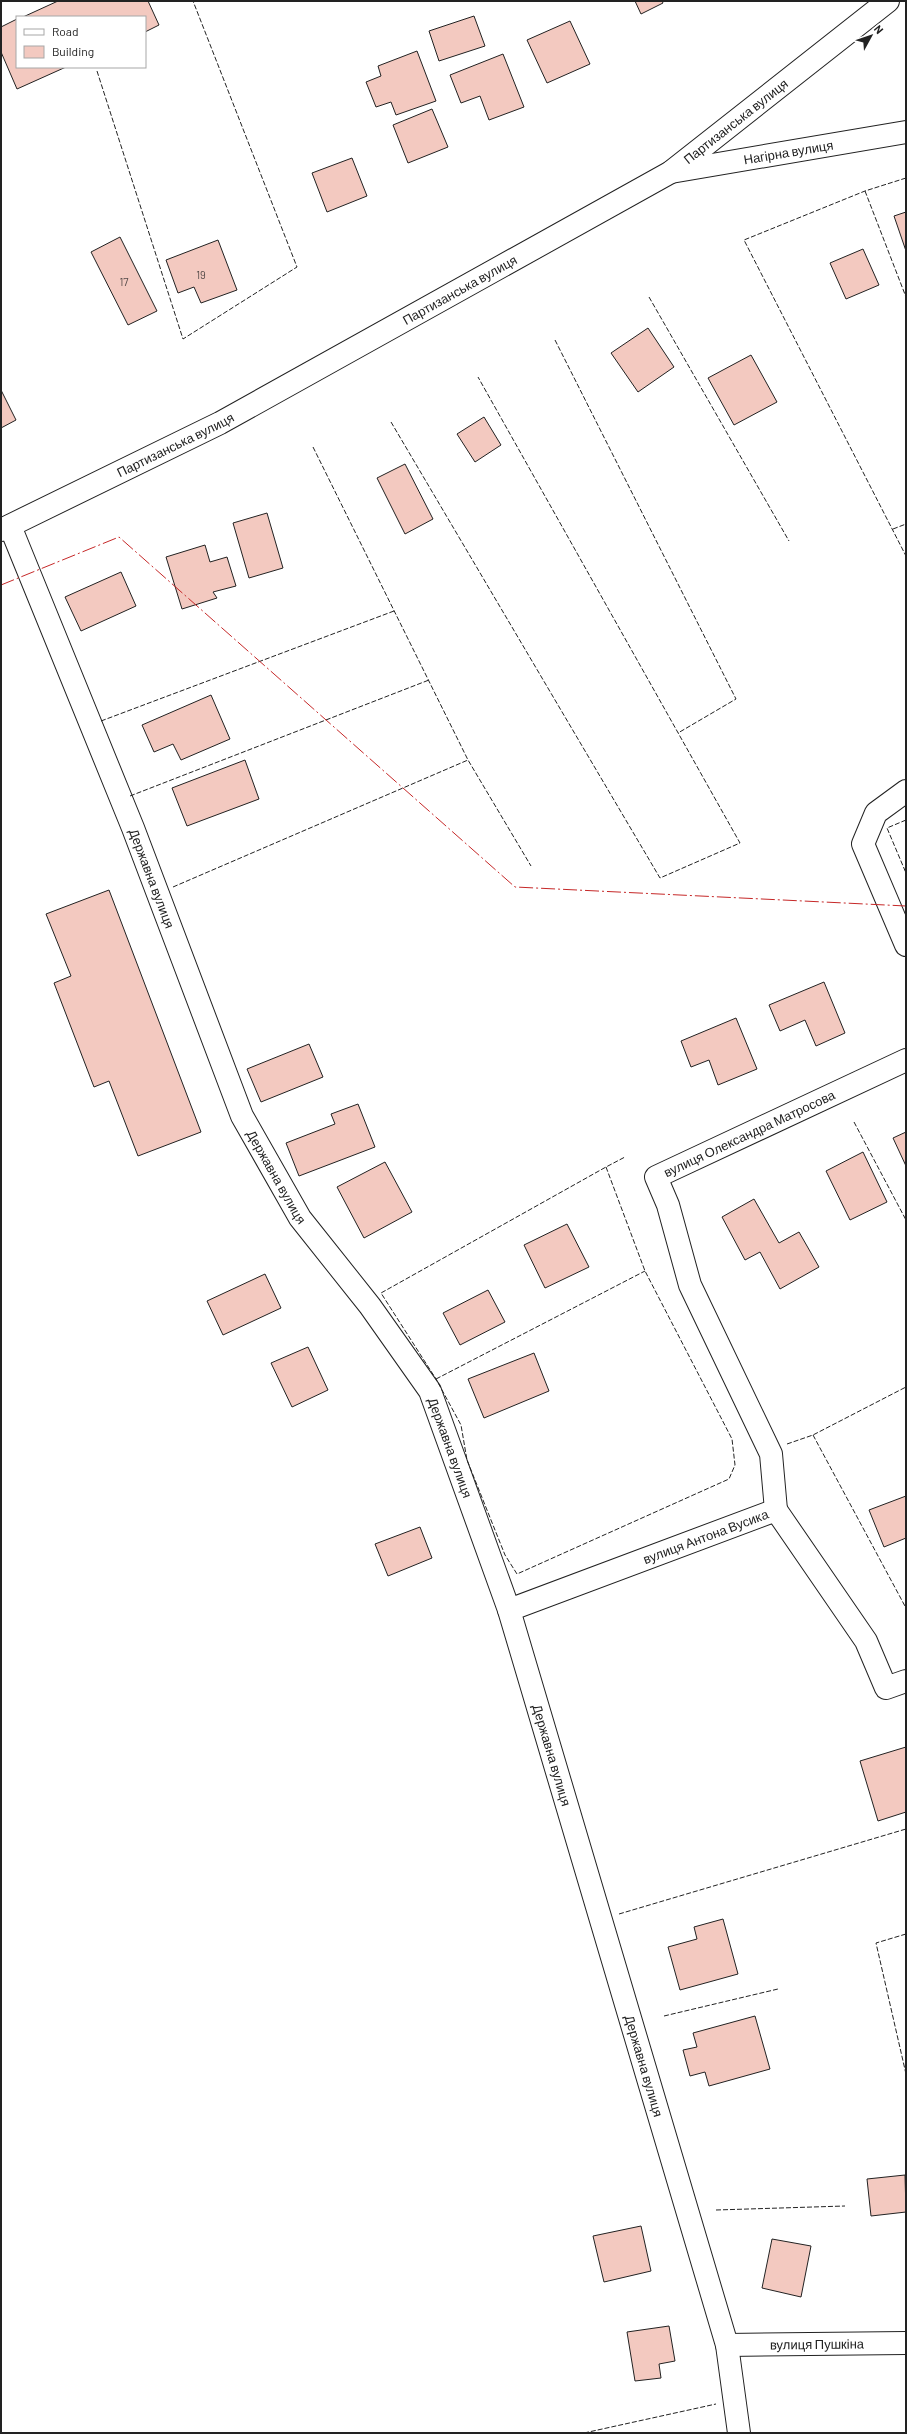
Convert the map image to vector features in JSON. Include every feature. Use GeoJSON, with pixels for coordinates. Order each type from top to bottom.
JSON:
{"type":"FeatureCollection","features":[{"type":"Feature","properties":{"kind":"street","name":"Партизанська вулиця"},"geometry":{"type":"LineString","coordinates":[[5,528],[220,423],[672,172],[888,1]]}},
{"type":"Feature","properties":{"kind":"street","name":"Нагірна вулиця"},"geometry":{"type":"LineString","coordinates":[[672,172],[906,132]]}},
{"type":"Feature","properties":{"kind":"street","name":"Державна вулиця"},"geometry":{"type":"LineString","coordinates":[[5,528],[133,828],[242,1116],[300,1218],[370,1306],[430,1391],[509,1610],[727,2345],[739,2433]]}},
{"type":"Feature","properties":{"kind":"street"},"geometry":{"type":"LineString","coordinates":[[906,791],[876,813],[862,844],[906,946]]}},
{"type":"Feature","properties":{"kind":"street","name":"вулиця Олександра Матросова"},"geometry":{"type":"LineString","coordinates":[[776,1510],[771,1454],[690,1285],[668,1205],[656,1177],[906,1060]]}},
{"type":"Feature","properties":{"kind":"street","name":"вулиця Антона Вусика"},"geometry":{"type":"LineString","coordinates":[[509,1610],[776,1510],[866,1641],[886,1688],[906,1681]]}},
{"type":"Feature","properties":{"kind":"street","name":"вулиця Пушкіна"},"geometry":{"type":"LineString","coordinates":[[727,2345],[906,2343]]}},
{"type":"Feature","properties":{"kind":"building"},"geometry":{"type":"Polygon","coordinates":[[[58,1],[148,1],[159,25],[146,32],[146,16],[25,16],[58,1]]]}},
{"type":"Feature","properties":{"kind":"building"},"geometry":{"type":"Polygon","coordinates":[[[635,1],[662,1],[663,3],[641,14],[635,1]]]}},
{"type":"Feature","properties":{"kind":"building"},"geometry":{"type":"Polygon","coordinates":[[[474,16],[485,46],[439,61],[429,31],[474,16]]]}},
{"type":"Feature","properties":{"kind":"building"},"geometry":{"type":"Polygon","coordinates":[[[16,20],[16,68],[64,68],[17,89],[1,52],[1,27],[16,20]]]}},
{"type":"Feature","properties":{"kind":"building"},"geometry":{"type":"Polygon","coordinates":[[[570,21],[590,64],[547,83],[527,40],[570,21]]]}},
{"type":"Feature","properties":{"kind":"building"},"geometry":{"type":"Polygon","coordinates":[[[417,51],[436,101],[396,115],[391,102],[376,107],[366,82],[381,76],[378,66],[417,51]]]}},
{"type":"Feature","properties":{"kind":"building"},"geometry":{"type":"Polygon","coordinates":[[[503,54],[524,107],[489,120],[480,96],[461,103],[450,75],[503,54]]]}},
{"type":"Feature","properties":{"kind":"building"},"geometry":{"type":"Polygon","coordinates":[[[432,109],[448,147],[408,163],[393,125],[432,109]]]}},
{"type":"Feature","properties":{"kind":"building"},"geometry":{"type":"Polygon","coordinates":[[[352,158],[367,196],[327,212],[312,173],[352,158]]]}},
{"type":"Feature","properties":{"kind":"building"},"geometry":{"type":"Polygon","coordinates":[[[906,212],[906,251],[894,216],[906,212]]]}},
{"type":"Feature","properties":{"kind":"building"},"geometry":{"type":"Polygon","coordinates":[[[120,237],[157,311],[128,325],[91,252],[120,237]]]}},
{"type":"Feature","properties":{"kind":"building"},"geometry":{"type":"Polygon","coordinates":[[[218,240],[237,290],[201,303],[194,287],[178,293],[166,260],[218,240]]]}},
{"type":"Feature","properties":{"kind":"building"},"geometry":{"type":"Polygon","coordinates":[[[863,249],[879,285],[846,299],[830,263],[863,249]]]}},
{"type":"Feature","properties":{"kind":"building"},"geometry":{"type":"Polygon","coordinates":[[[648,328],[674,367],[638,392],[611,353],[648,328]]]}},
{"type":"Feature","properties":{"kind":"building"},"geometry":{"type":"Polygon","coordinates":[[[751,355],[777,402],[734,425],[708,378],[751,355]]]}},
{"type":"Feature","properties":{"kind":"building"},"geometry":{"type":"Polygon","coordinates":[[[1,390],[16,420],[1,428],[1,390]]]}},
{"type":"Feature","properties":{"kind":"building"},"geometry":{"type":"Polygon","coordinates":[[[484,417],[501,445],[475,462],[457,434],[484,417]]]}},
{"type":"Feature","properties":{"kind":"building"},"geometry":{"type":"Polygon","coordinates":[[[405,464],[433,519],[405,534],[377,478],[405,464]]]}},
{"type":"Feature","properties":{"kind":"building"},"geometry":{"type":"Polygon","coordinates":[[[267,513],[283,568],[249,578],[233,523],[267,513]]]}},
{"type":"Feature","properties":{"kind":"building"},"geometry":{"type":"Polygon","coordinates":[[[205,545],[210,562],[227,557],[236,586],[213,592],[217,598],[182,609],[166,557],[205,545]]]}},
{"type":"Feature","properties":{"kind":"building"},"geometry":{"type":"Polygon","coordinates":[[[121,572],[136,606],[81,631],[65,597],[121,572]]]}},
{"type":"Feature","properties":{"kind":"building"},"geometry":{"type":"Polygon","coordinates":[[[211,695],[230,739],[181,760],[173,744],[154,752],[142,725],[211,695]]]}},
{"type":"Feature","properties":{"kind":"building"},"geometry":{"type":"Polygon","coordinates":[[[245,760],[259,799],[187,826],[172,788],[245,760]]]}},
{"type":"Feature","properties":{"kind":"building"},"geometry":{"type":"Polygon","coordinates":[[[109,890],[201,1132],[138,1156],[109,1081],[94,1087],[54,983],[71,976],[46,914],[109,890]]]}},
{"type":"Feature","properties":{"kind":"building"},"geometry":{"type":"Polygon","coordinates":[[[824,982],[845,1033],[816,1046],[805,1020],[780,1031],[769,1005],[824,982]]]}},
{"type":"Feature","properties":{"kind":"building"},"geometry":{"type":"Polygon","coordinates":[[[736,1018],[757,1069],[718,1085],[709,1060],[691,1067],[681,1041],[736,1018]]]}},
{"type":"Feature","properties":{"kind":"building"},"geometry":{"type":"Polygon","coordinates":[[[309,1044],[323,1077],[261,1102],[247,1069],[309,1044]]]}},
{"type":"Feature","properties":{"kind":"building"},"geometry":{"type":"Polygon","coordinates":[[[358,1104],[375,1147],[299,1176],[286,1143],[335,1124],[331,1114],[358,1104]]]}},
{"type":"Feature","properties":{"kind":"building"},"geometry":{"type":"Polygon","coordinates":[[[906,1132],[906,1166],[893,1138],[906,1132]]]}},
{"type":"Feature","properties":{"kind":"building"},"geometry":{"type":"Polygon","coordinates":[[[863,1152],[887,1202],[850,1220],[826,1171],[863,1152]]]}},
{"type":"Feature","properties":{"kind":"building"},"geometry":{"type":"Polygon","coordinates":[[[385,1162],[412,1212],[364,1238],[337,1187],[385,1162]]]}},
{"type":"Feature","properties":{"kind":"building"},"geometry":{"type":"Polygon","coordinates":[[[754,1199],[779,1243],[799,1232],[819,1267],[780,1289],[760,1252],[745,1260],[722,1217],[754,1199]]]}},
{"type":"Feature","properties":{"kind":"building"},"geometry":{"type":"Polygon","coordinates":[[[567,1224],[589,1267],[545,1288],[524,1245],[567,1224]]]}},
{"type":"Feature","properties":{"kind":"building"},"geometry":{"type":"Polygon","coordinates":[[[265,1274],[281,1308],[223,1335],[207,1301],[265,1274]]]}},
{"type":"Feature","properties":{"kind":"building"},"geometry":{"type":"Polygon","coordinates":[[[488,1290],[505,1322],[460,1345],[443,1313],[488,1290]]]}},
{"type":"Feature","properties":{"kind":"building"},"geometry":{"type":"Polygon","coordinates":[[[308,1347],[328,1390],[292,1407],[271,1363],[308,1347]]]}},
{"type":"Feature","properties":{"kind":"building"},"geometry":{"type":"Polygon","coordinates":[[[534,1353],[549,1391],[484,1418],[468,1379],[534,1353]]]}},
{"type":"Feature","properties":{"kind":"building"},"geometry":{"type":"Polygon","coordinates":[[[906,1496],[906,1538],[884,1547],[869,1510],[906,1496]]]}},
{"type":"Feature","properties":{"kind":"building"},"geometry":{"type":"Polygon","coordinates":[[[420,1527],[432,1558],[388,1576],[375,1544],[420,1527]]]}},
{"type":"Feature","properties":{"kind":"building"},"geometry":{"type":"Polygon","coordinates":[[[906,1747],[906,1812],[878,1821],[860,1761],[906,1747]]]}},
{"type":"Feature","properties":{"kind":"building"},"geometry":{"type":"Polygon","coordinates":[[[723,1919],[738,1974],[680,1990],[668,1947],[697,1939],[694,1927],[723,1919]]]}},
{"type":"Feature","properties":{"kind":"building"},"geometry":{"type":"Polygon","coordinates":[[[755,2016],[770,2069],[709,2086],[705,2072],[690,2076],[683,2050],[697,2047],[693,2033],[755,2016]]]}},
{"type":"Feature","properties":{"kind":"building"},"geometry":{"type":"Polygon","coordinates":[[[905,2175],[906,2212],[871,2216],[867,2179],[905,2175]]]}},
{"type":"Feature","properties":{"kind":"building"},"geometry":{"type":"Polygon","coordinates":[[[641,2226],[651,2271],[604,2282],[593,2236],[641,2226]]]}},
{"type":"Feature","properties":{"kind":"building"},"geometry":{"type":"Polygon","coordinates":[[[772,2239],[811,2246],[801,2297],[762,2288],[772,2239]]]}},
{"type":"Feature","properties":{"kind":"building"},"geometry":{"type":"Polygon","coordinates":[[[669,2326],[675,2361],[659,2364],[661,2378],[635,2381],[627,2332],[669,2326]]]}},
{"type":"Feature","properties":{"kind":"fence"},"geometry":{"type":"LineString","coordinates":[[97,71],[183,339],[297,267],[193,1]]}},
{"type":"Feature","properties":{"kind":"fence"},"geometry":{"type":"LineString","coordinates":[[906,178],[865,191],[744,240],[906,556]]}},
{"type":"Feature","properties":{"kind":"fence"},"geometry":{"type":"LineString","coordinates":[[865,191],[906,297]]}},
{"type":"Feature","properties":{"kind":"fence"},"geometry":{"type":"LineString","coordinates":[[649,297],[789,541]]}},
{"type":"Feature","properties":{"kind":"fence"},"geometry":{"type":"LineString","coordinates":[[555,340],[736,699],[678,733]]}},
{"type":"Feature","properties":{"kind":"fence"},"geometry":{"type":"LineString","coordinates":[[391,422],[660,878],[740,843],[478,377]]}},
{"type":"Feature","properties":{"kind":"fence"},"geometry":{"type":"LineString","coordinates":[[313,447],[468,760],[531,866]]}},
{"type":"Feature","properties":{"kind":"fence"},"geometry":{"type":"LineString","coordinates":[[893,529],[906,524]]}},
{"type":"Feature","properties":{"kind":"fence"},"geometry":{"type":"LineString","coordinates":[[101,721],[394,611]]}},
{"type":"Feature","properties":{"kind":"fence"},"geometry":{"type":"LineString","coordinates":[[130,796],[429,680]]}},
{"type":"Feature","properties":{"kind":"fence"},"geometry":{"type":"LineString","coordinates":[[173,887],[468,760]]}},
{"type":"Feature","properties":{"kind":"fence"},"geometry":{"type":"LineString","coordinates":[[906,820],[887,828],[906,873]]}},
{"type":"Feature","properties":{"kind":"fence"},"geometry":{"type":"LineString","coordinates":[[854,1122],[906,1220]]}},
{"type":"Feature","properties":{"kind":"fence"},"geometry":{"type":"LineString","coordinates":[[606,1167],[645,1271],[732,1439],[735,1465],[729,1479],[517,1574],[505,1555],[467,1460],[461,1425],[436,1379],[381,1293],[606,1167],[625,1157]]}},
{"type":"Feature","properties":{"kind":"fence"},"geometry":{"type":"LineString","coordinates":[[436,1379],[645,1271]]}},
{"type":"Feature","properties":{"kind":"fence"},"geometry":{"type":"LineString","coordinates":[[787,1444],[813,1435],[906,1387]]}},
{"type":"Feature","properties":{"kind":"fence"},"geometry":{"type":"LineString","coordinates":[[813,1435],[906,1608]]}},
{"type":"Feature","properties":{"kind":"fence"},"geometry":{"type":"LineString","coordinates":[[619,1914],[906,1829]]}},
{"type":"Feature","properties":{"kind":"fence"},"geometry":{"type":"LineString","coordinates":[[906,1934],[876,1943],[906,2074]]}},
{"type":"Feature","properties":{"kind":"fence"},"geometry":{"type":"LineString","coordinates":[[664,2016],[778,1989]]}},
{"type":"Feature","properties":{"kind":"fence"},"geometry":{"type":"LineString","coordinates":[[716,2210],[845,2206]]}},
{"type":"Feature","properties":{"kind":"fence"},"geometry":{"type":"LineString","coordinates":[[584,2433],[716,2404]]}},
{"type":"Feature","properties":{"kind":"power"},"geometry":{"type":"LineString","coordinates":[[1,585],[119,537],[515,887],[906,906]]}}]}
